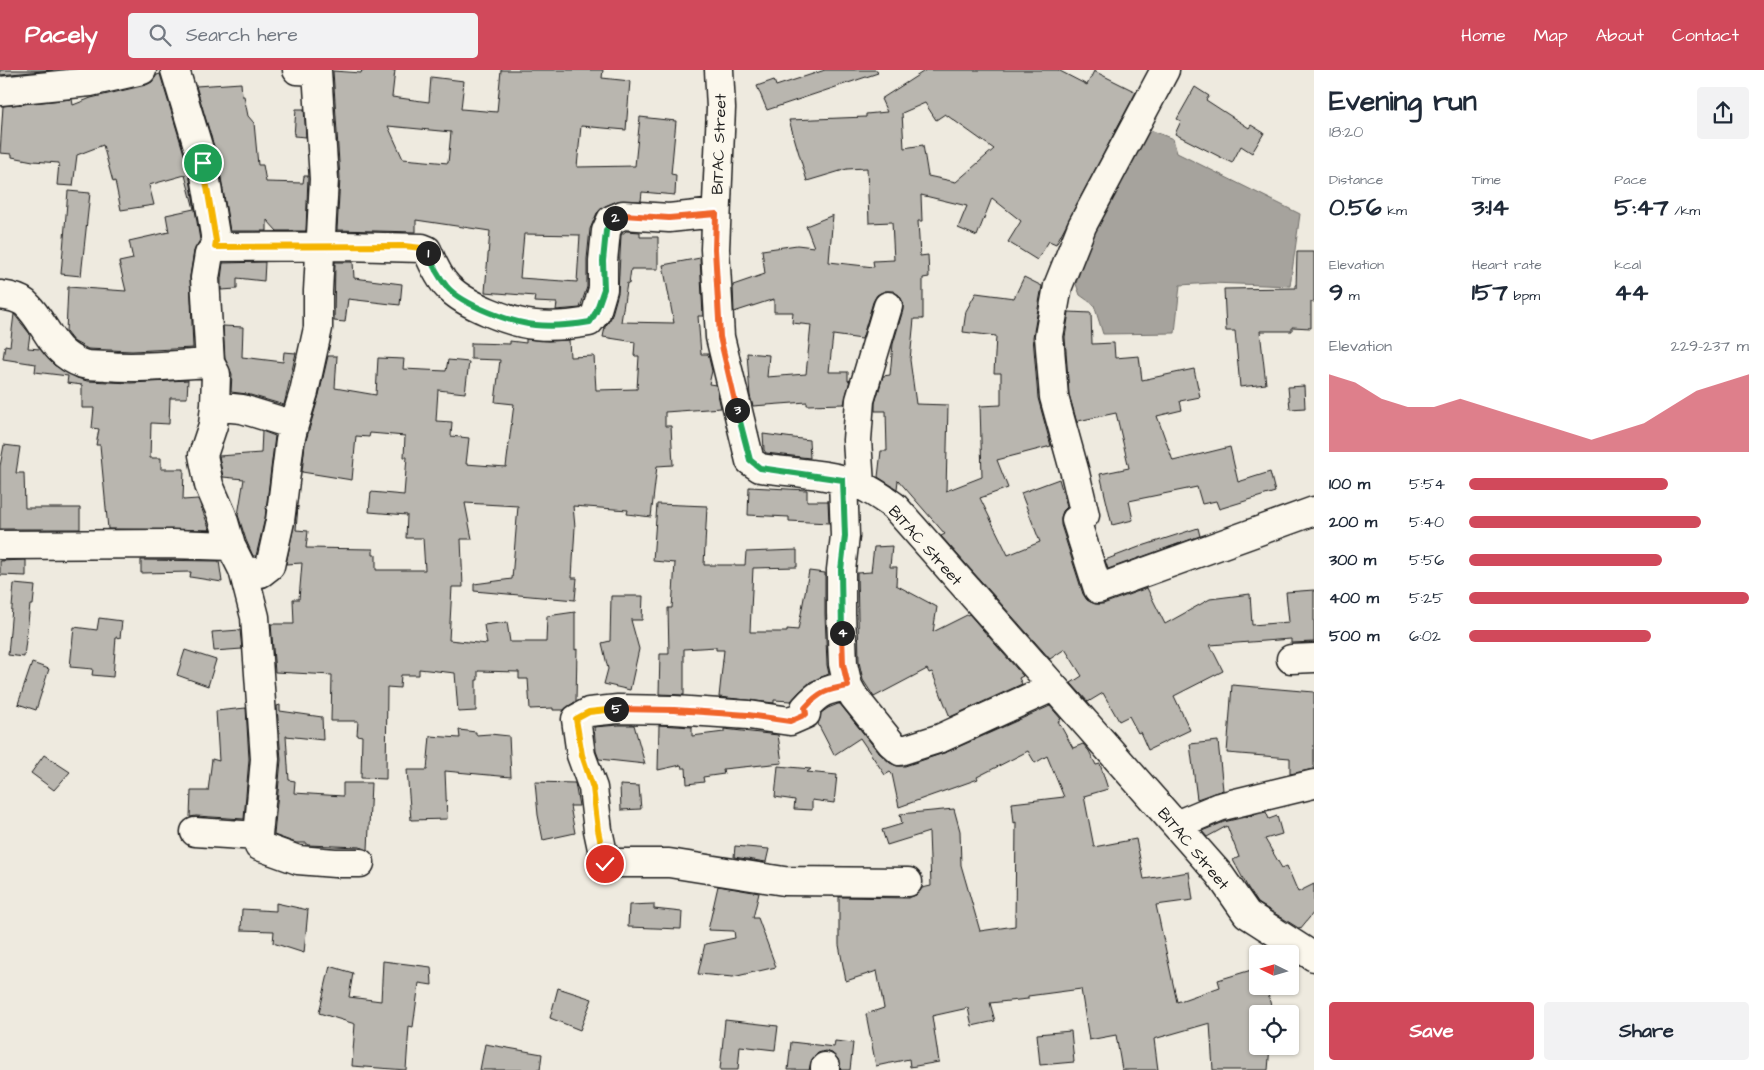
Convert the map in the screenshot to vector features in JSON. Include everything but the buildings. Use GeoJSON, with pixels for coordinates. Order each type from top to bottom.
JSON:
{"type":"FeatureCollection","features":[{"type":"Feature","properties":{"kind":"street"},"geometry":{"type":"LineString","coordinates":[[0,91],[90,82],[142,70]]}},
{"type":"Feature","properties":{"kind":"street"},"geometry":{"type":"LineString","coordinates":[[175,70],[203,163],[216,241],[215,247],[208,254],[205,278],[210,363],[216,374],[216,405],[213,425],[203,455],[209,485],[222,515],[231,546],[243,570],[255,616],[265,759],[258,836],[259,846],[298,860],[360,863]]}},
{"type":"Feature","properties":{"kind":"street"},"geometry":{"type":"LineString","coordinates":[[243,570],[261,573],[270,566],[280,521],[290,441],[304,392],[318,328],[324,179],[318,71],[297,70]]}},
{"type":"Feature","properties":{"kind":"street","name":"BITAC Street"},"geometry":{"type":"LineString","coordinates":[[719,70],[722,108],[715,249],[720,337],[750,460],[760,468],[851,482],[876,493],[894,506],[1219,874],[1247,914],[1314,957]]}},
{"type":"Feature","properties":{"kind":"street"},"geometry":{"type":"LineString","coordinates":[[1165,70],[1082,226],[1058,286],[1048,336],[1054,397],[1085,515],[1076,520],[1098,589],[1314,511]]}},
{"type":"Feature","properties":{"kind":"street"},"geometry":{"type":"LineString","coordinates":[[215,247],[320,246],[422,248],[427,250],[447,287],[468,302],[500,316],[534,325],[568,326],[590,322],[596,312],[604,289],[603,261],[606,231],[611,220],[623,215],[669,218],[716,214]]}},
{"type":"Feature","properties":{"kind":"street"},"geometry":{"type":"LineString","coordinates":[[0,295],[24,302],[39,319],[53,343],[66,355],[83,364],[122,367],[210,363]]}},
{"type":"Feature","properties":{"kind":"street"},"geometry":{"type":"LineString","coordinates":[[888,306],[860,400],[841,570],[843,664],[848,686],[854,697],[891,743],[900,751],[941,738],[1053,687]]}},
{"type":"Feature","properties":{"kind":"street"},"geometry":{"type":"LineString","coordinates":[[216,405],[242,409],[294,425]]}},
{"type":"Feature","properties":{"kind":"street"},"geometry":{"type":"LineString","coordinates":[[0,545],[172,544],[231,546]]}},
{"type":"Feature","properties":{"kind":"street"},"geometry":{"type":"LineString","coordinates":[[848,686],[826,690],[817,695],[805,708],[806,714],[790,721],[748,715],[674,710],[618,709],[589,712],[576,719],[582,755],[593,788],[598,830],[605,864],[669,863],[784,881],[908,882]]}},
{"type":"Feature","properties":{"kind":"street"},"geometry":{"type":"LineString","coordinates":[[1176,825],[1219,807],[1314,784]]}},
{"type":"Feature","properties":{"kind":"street"},"geometry":{"type":"LineString","coordinates":[[195,832],[258,836]]}},
{"type":"Feature","properties":{"kind":"shaded area"},"geometry":{"type":"Polygon","coordinates":[[[1143,127],[1173,139],[1177,153],[1300,214],[1290,286],[1212,283],[1180,285],[1175,333],[1103,334],[1094,305],[1080,295],[1076,284],[1084,259],[1085,246],[1143,127]]]}},
{"type":"Feature","properties":{"kind":"route"},"geometry":{"type":"LineString","coordinates":[[203,163],[209,192],[216,241],[215,247],[404,246],[422,248],[427,250],[447,287],[468,302],[500,316],[534,325],[568,326],[590,322],[596,312],[604,289],[603,261],[606,231],[611,220],[623,215],[669,218],[716,214],[715,249],[720,337],[750,460],[760,468],[843,480],[845,536],[841,570],[841,613],[843,664],[848,686],[826,690],[817,695],[805,708],[806,714],[790,721],[748,715],[674,710],[618,709],[589,712],[576,719],[582,755],[593,788],[598,830],[605,864]]}}]}
